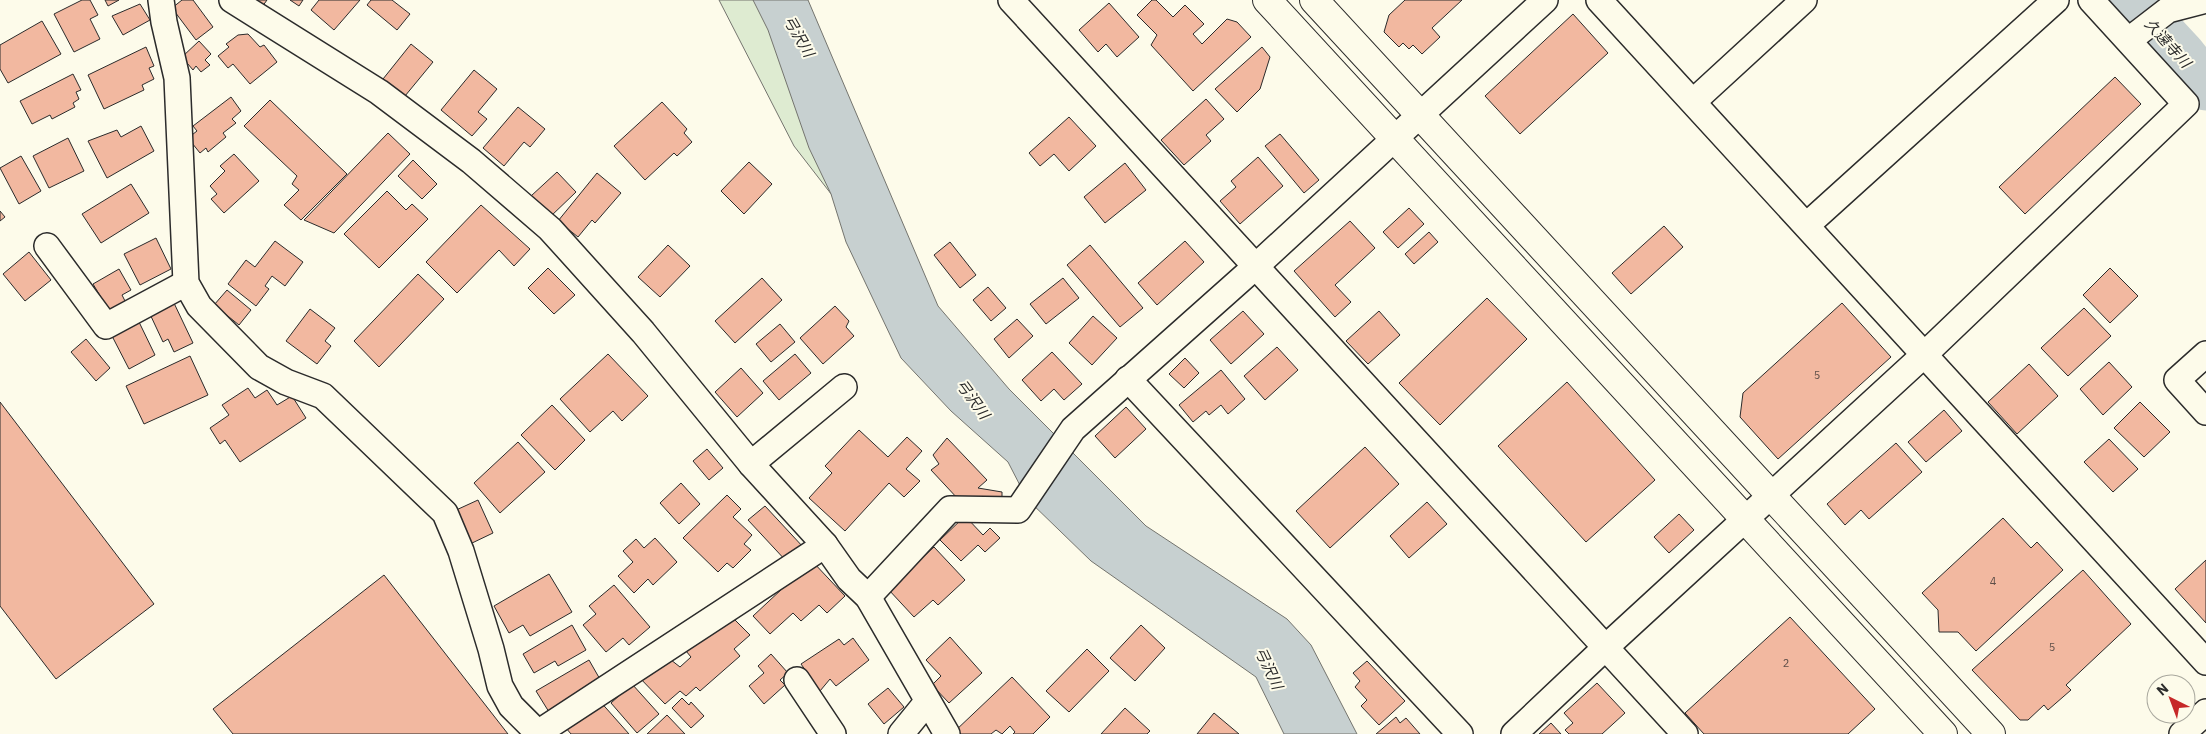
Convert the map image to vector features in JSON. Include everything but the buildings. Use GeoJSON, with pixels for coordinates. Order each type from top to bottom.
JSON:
{"type":"FeatureCollection","features":[{"type":"Feature","properties":{"kind":"street"},"geometry":{"type":"LineString","coordinates":[[161,0],[177,78],[186,283],[199,306],[259,367],[286,382],[323,396],[445,513],[461,550],[491,649],[500,686],[511,706],[538,734],[825,545]]}},
{"type":"Feature","properties":{"kind":"street"},"geometry":{"type":"LineString","coordinates":[[232,0],[379,92],[471,161],[550,229],[643,332],[751,464],[825,545],[849,579],[868,597],[946,734]]}},
{"type":"Feature","properties":{"kind":"street"},"geometry":{"type":"LineString","coordinates":[[1011,0],[1686,734]]}},
{"type":"Feature","properties":{"kind":"street"},"geometry":{"type":"LineString","coordinates":[[1268,0],[1943,734]]}},
{"type":"Feature","properties":{"kind":"street"},"geometry":{"type":"LineString","coordinates":[[1314,0],[1991,734]]}},
{"type":"Feature","properties":{"kind":"street"},"geometry":{"type":"LineString","coordinates":[[868,597],[950,509],[1018,510],[1072,429],[1255,267],[1545,0]]}},
{"type":"Feature","properties":{"kind":"street"},"geometry":{"type":"LineString","coordinates":[[1599,0],[1694,101],[2206,662]]}},
{"type":"Feature","properties":{"kind":"street"},"geometry":{"type":"LineString","coordinates":[[1694,101],[1804,0]]}},
{"type":"Feature","properties":{"kind":"street"},"geometry":{"type":"LineString","coordinates":[[1807,226],[2056,0]]}},
{"type":"Feature","properties":{"kind":"street"},"geometry":{"type":"LineString","coordinates":[[1514,734],[1606,646],[1925,354],[2186,104],[2133,38],[2091,0]]}},
{"type":"Feature","properties":{"kind":"street"},"geometry":{"type":"LineString","coordinates":[[2133,38],[2162,9],[2206,0]]}},
{"type":"Feature","properties":{"kind":"street"},"geometry":{"type":"LineString","coordinates":[[47,246],[106,326],[186,283]]}},
{"type":"Feature","properties":{"kind":"street"},"geometry":{"type":"LineString","coordinates":[[2206,354],[2177,380],[2206,412]]}},
{"type":"Feature","properties":{"kind":"street"},"geometry":{"type":"LineString","coordinates":[[1128,379],[1460,734]]}},
{"type":"Feature","properties":{"kind":"street"},"geometry":{"type":"LineString","coordinates":[[751,464],[844,387]]}},
{"type":"Feature","properties":{"kind":"street"},"geometry":{"type":"LineString","coordinates":[[797,680],[833,734]]}},
{"type":"Feature","properties":{"kind":"street"},"geometry":{"type":"LineString","coordinates":[[901,734],[927,702]]}},
{"type":"Feature","properties":{"kind":"street"},"geometry":{"type":"LineString","coordinates":[[2182,734],[2206,712]]}},
{"type":"Feature","properties":{"kind":"green space"},"geometry":{"type":"Polygon","coordinates":[[[719,0],[778,0],[835,199],[794,146],[719,0]]]}},
{"type":"Feature","properties":{"kind":"water","name":"弓沢川"},"geometry":{"type":"Polygon","coordinates":[[[753,0],[808,0],[938,306],[1009,389],[1146,526],[1287,619],[1311,645],[1357,734],[1284,734],[1256,677],[1091,561],[1027,499],[1008,462],[951,411],[901,358],[846,242],[831,194],[809,148],[768,30],[753,0]]]}},
{"type":"Feature","properties":{"kind":"waterway","name":"久遠寺川"},"geometry":{"type":"LineString","coordinates":[[2130,0],[2181,55],[2206,86]]}}]}
